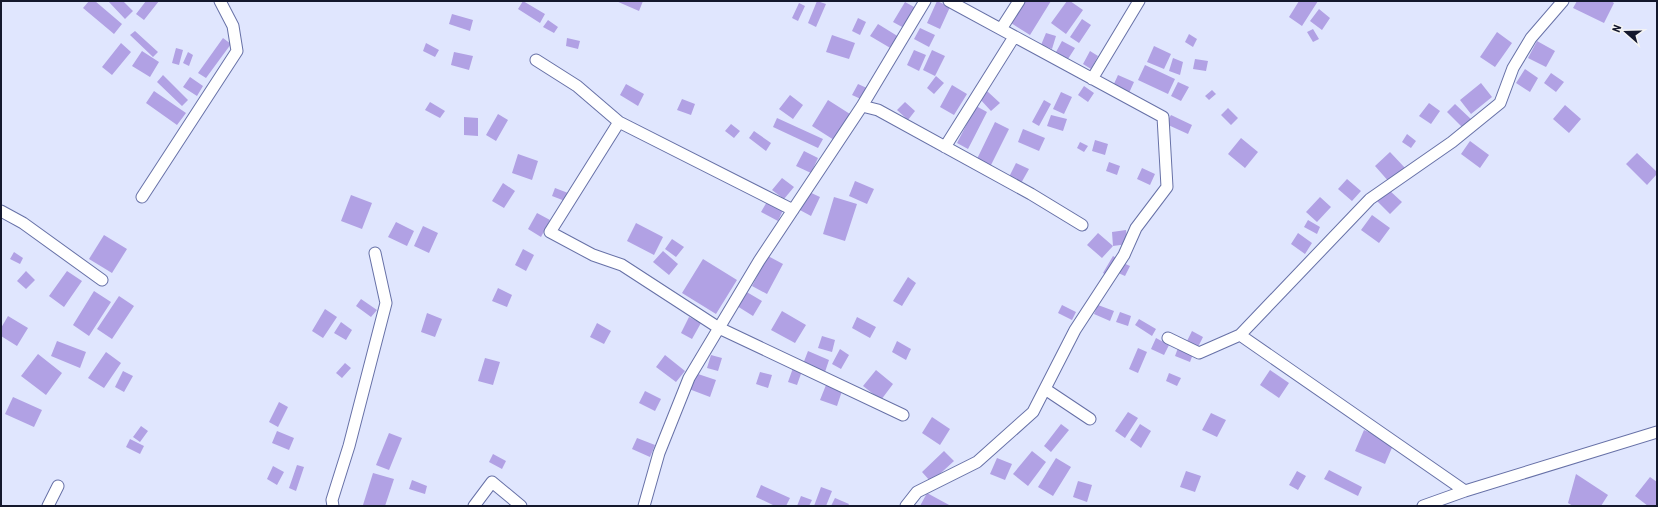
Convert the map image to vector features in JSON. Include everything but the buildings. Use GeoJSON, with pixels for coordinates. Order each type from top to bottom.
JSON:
{"type":"FeatureCollection","features":[{"type":"Feature","properties":{"kind":"street"},"geometry":{"type":"LineString","coordinates":[[142,197],[237,51],[233,26],[220,1]]}},
{"type":"Feature","properties":{"kind":"street"},"geometry":{"type":"LineString","coordinates":[[644,506],[659,453],[689,378],[793,210],[862,106],[925,1]]}},
{"type":"Feature","properties":{"kind":"street"},"geometry":{"type":"LineString","coordinates":[[906,506],[917,492],[977,462],[1033,412],[1075,330],[1124,255],[1136,228],[1167,187],[1163,117],[949,1]]}},
{"type":"Feature","properties":{"kind":"street"},"geometry":{"type":"LineString","coordinates":[[1001,29],[1019,1]]}},
{"type":"Feature","properties":{"kind":"street"},"geometry":{"type":"LineString","coordinates":[[1092,79],[1139,1]]}},
{"type":"Feature","properties":{"kind":"street"},"geometry":{"type":"LineString","coordinates":[[1168,338],[1200,353],[1240,335],[1370,199],[1452,142],[1500,103],[1513,68],[1531,38],[1562,1]]}},
{"type":"Feature","properties":{"kind":"street"},"geometry":{"type":"LineString","coordinates":[[945,147],[1014,37]]}},
{"type":"Feature","properties":{"kind":"street"},"geometry":{"type":"LineString","coordinates":[[536,60],[577,86],[618,122],[793,210]]}},
{"type":"Feature","properties":{"kind":"street"},"geometry":{"type":"LineString","coordinates":[[862,106],[878,110],[1082,225]]}},
{"type":"Feature","properties":{"kind":"street"},"geometry":{"type":"LineString","coordinates":[[618,122],[550,232],[593,255],[622,264],[719,328],[903,415]]}},
{"type":"Feature","properties":{"kind":"street"},"geometry":{"type":"LineString","coordinates":[[1,211],[23,223],[102,280]]}},
{"type":"Feature","properties":{"kind":"street"},"geometry":{"type":"LineString","coordinates":[[333,506],[332,500],[386,303],[375,253]]}},
{"type":"Feature","properties":{"kind":"street"},"geometry":{"type":"LineString","coordinates":[[1240,335],[1464,491]]}},
{"type":"Feature","properties":{"kind":"street"},"geometry":{"type":"LineString","coordinates":[[1044,389],[1090,419]]}},
{"type":"Feature","properties":{"kind":"street"},"geometry":{"type":"LineString","coordinates":[[1423,506],[1464,491],[1657,432]]}},
{"type":"Feature","properties":{"kind":"street"},"geometry":{"type":"LineString","coordinates":[[474,506],[492,482],[521,506]]}},
{"type":"Feature","properties":{"kind":"street"},"geometry":{"type":"LineString","coordinates":[[48,506],[58,486]]}}]}
